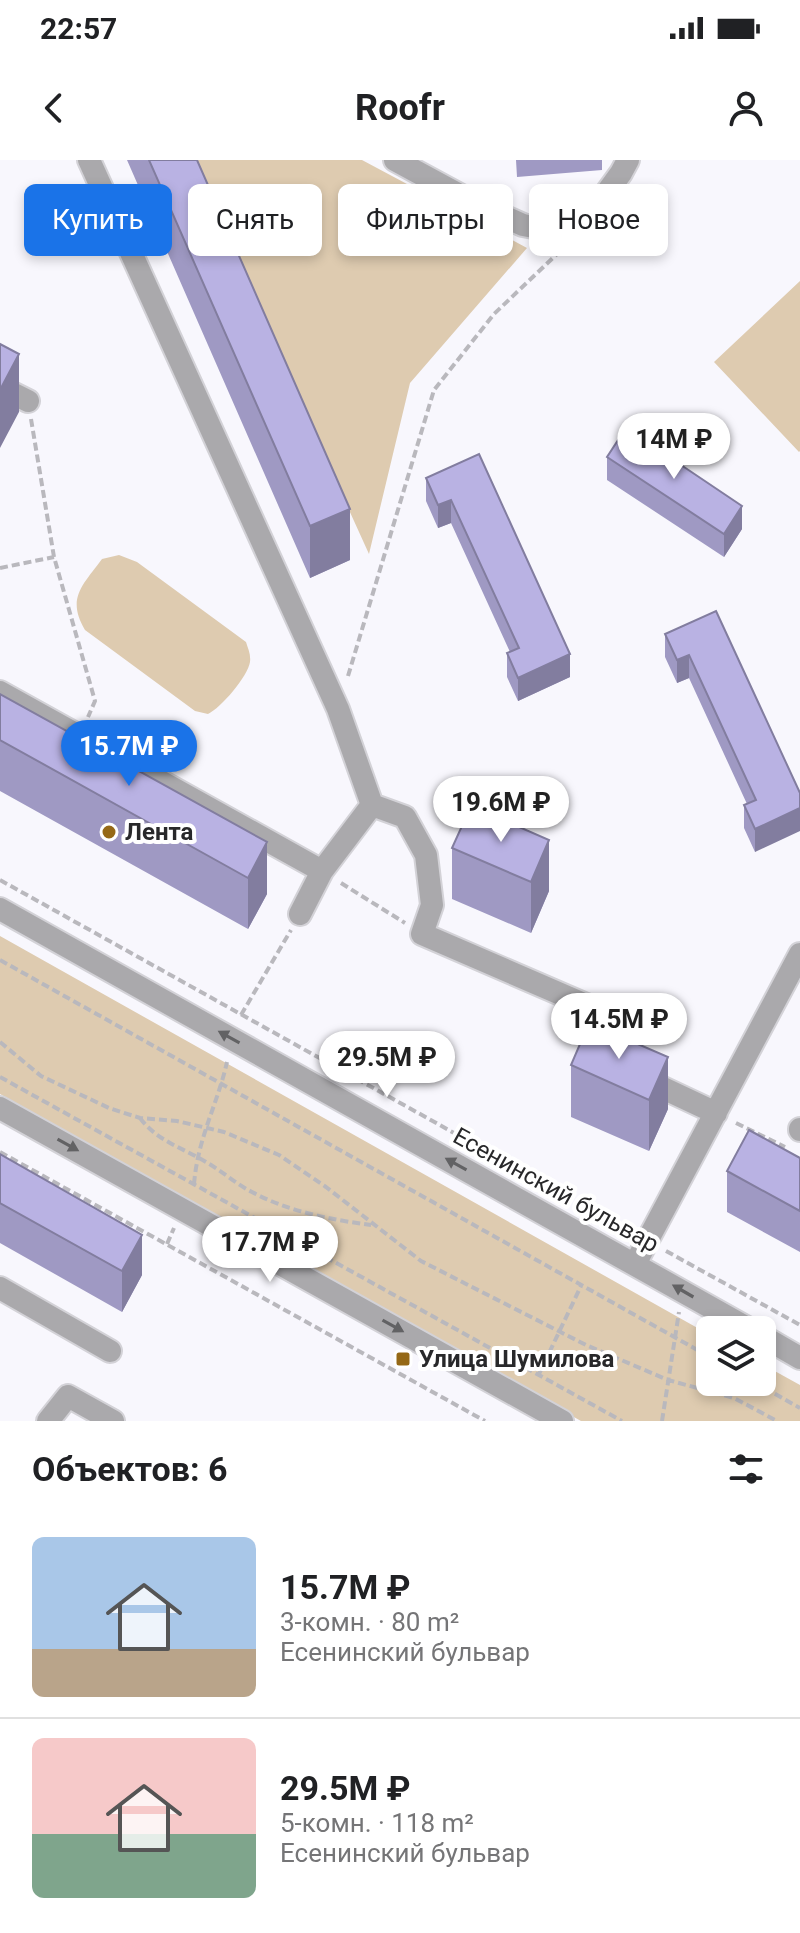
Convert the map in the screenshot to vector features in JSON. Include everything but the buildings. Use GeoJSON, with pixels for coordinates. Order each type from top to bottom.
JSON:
{"type":"FeatureCollection","features":[{"type":"Feature","properties":{"kind":"street"},"geometry":{"type":"LineString","coordinates":[[89,160],[338,709],[372,805]]}},
{"type":"Feature","properties":{"kind":"street"},"geometry":{"type":"LineString","coordinates":[[395,160],[478,205],[529,226]]}},
{"type":"Feature","properties":{"kind":"street"},"geometry":{"type":"LineString","coordinates":[[613,184],[628,160]]}},
{"type":"Feature","properties":{"kind":"street"},"geometry":{"type":"LineString","coordinates":[[0,387],[28,401]]}},
{"type":"Feature","properties":{"kind":"street"},"geometry":{"type":"LineString","coordinates":[[0,692],[322,871]]}},
{"type":"Feature","properties":{"kind":"street"},"geometry":{"type":"LineString","coordinates":[[300,914],[322,871],[372,805]]}},
{"type":"Feature","properties":{"kind":"street"},"geometry":{"type":"LineString","coordinates":[[372,805],[405,817],[426,855],[432,905],[422,934],[593,1008],[626,1046],[648,1081],[716,1113]]}},
{"type":"Feature","properties":{"kind":"street","name":"Есенинский бульвар"},"geometry":{"type":"LineString","coordinates":[[0,909],[726,1316]]}},
{"type":"Feature","properties":{"kind":"street"},"geometry":{"type":"LineString","coordinates":[[635,1264],[800,954]]}},
{"type":"Feature","properties":{"kind":"street"},"geometry":{"type":"LineString","coordinates":[[0,1108],[551,1418]]}},
{"type":"Feature","properties":{"kind":"street"},"geometry":{"type":"LineString","coordinates":[[0,1288],[110,1351]]}},
{"type":"Feature","properties":{"kind":"street"},"geometry":{"type":"LineString","coordinates":[[776,1344],[800,1358]]}},
{"type":"Feature","properties":{"kind":"street"},"geometry":{"type":"LineString","coordinates":[[48,1421],[68,1396],[113,1421]]}},
{"type":"Feature","properties":{"kind":"path"},"geometry":{"type":"LineString","coordinates":[[338,709],[434,390],[494,314],[554,256]]}},
{"type":"Feature","properties":{"kind":"path"},"geometry":{"type":"LineString","coordinates":[[28,401],[54,557],[95,701],[79,736]]}},
{"type":"Feature","properties":{"kind":"path"},"geometry":{"type":"LineString","coordinates":[[0,568],[54,557]]}},
{"type":"Feature","properties":{"kind":"path"},"geometry":{"type":"LineString","coordinates":[[322,871],[422,934]]}},
{"type":"Feature","properties":{"kind":"path"},"geometry":{"type":"LineString","coordinates":[[0,880],[800,1325]]}},
{"type":"Feature","properties":{"kind":"path"},"geometry":{"type":"LineString","coordinates":[[194,1184],[196,1157],[204,1127],[222,1085],[241,1015],[300,914]]}},
{"type":"Feature","properties":{"kind":"path"},"geometry":{"type":"LineString","coordinates":[[0,960],[696,1349]]}},
{"type":"Feature","properties":{"kind":"path"},"geometry":{"type":"LineString","coordinates":[[0,1042],[41,1076],[109,1108],[140,1118],[224,1132],[279,1155],[326,1187],[421,1261],[559,1332],[668,1380],[734,1398],[777,1421]]}},
{"type":"Feature","properties":{"kind":"path"},"geometry":{"type":"LineString","coordinates":[[0,1077],[622,1421]]}},
{"type":"Feature","properties":{"kind":"path"},"geometry":{"type":"LineString","coordinates":[[716,1113],[786,1147],[800,1130]]}},
{"type":"Feature","properties":{"kind":"path"},"geometry":{"type":"LineString","coordinates":[[140,1118],[148,1129],[173,1146],[265,1197],[346,1222],[373,1225]]}},
{"type":"Feature","properties":{"kind":"path"},"geometry":{"type":"LineString","coordinates":[[0,1152],[485,1421]]}},
{"type":"Feature","properties":{"kind":"path"},"geometry":{"type":"LineString","coordinates":[[662,1421],[687,1263]]}},
{"type":"Feature","properties":{"kind":"path"},"geometry":{"type":"LineString","coordinates":[[539,1374],[581,1286]]}},
{"type":"Feature","properties":{"kind":"path"},"geometry":{"type":"LineString","coordinates":[[776,1394],[800,1408]]}},
{"type":"Feature","properties":{"kind":"shaded area"},"geometry":{"type":"Polygon","coordinates":[[[190,160],[362,160],[407,184],[338,184],[338,256],[513,256],[513,241],[527,248],[410,383],[369,554],[234,256],[322,256],[322,184],[201,184],[190,160]]]}},
{"type":"Feature","properties":{"kind":"shaded area"},"geometry":{"type":"Polygon","coordinates":[[[800,281],[800,451],[799,452],[714,362],[800,281]]]}},
{"type":"Feature","properties":{"kind":"shaded area"},"geometry":{"type":"Polygon","coordinates":[[[119,555],[137,562],[246,642],[250,659],[248,668],[226,699],[208,714],[195,711],[85,630],[77,609],[79,592],[102,559],[119,555]]]}},
{"type":"Feature","properties":{"kind":"shaded area"},"geometry":{"type":"Polygon","coordinates":[[[0,936],[696,1327],[696,1396],[776,1396],[776,1372],[800,1385],[800,1421],[581,1421],[0,1094],[0,936]]]}},
{"type":"Feature","properties":{"kind":"place","name":"Лента"},"geometry":{"type":"Point","coordinates":[109,832]}},
{"type":"Feature","properties":{"kind":"place","name":"Улица Шумилова"},"geometry":{"type":"Point","coordinates":[403,1359]}}]}
